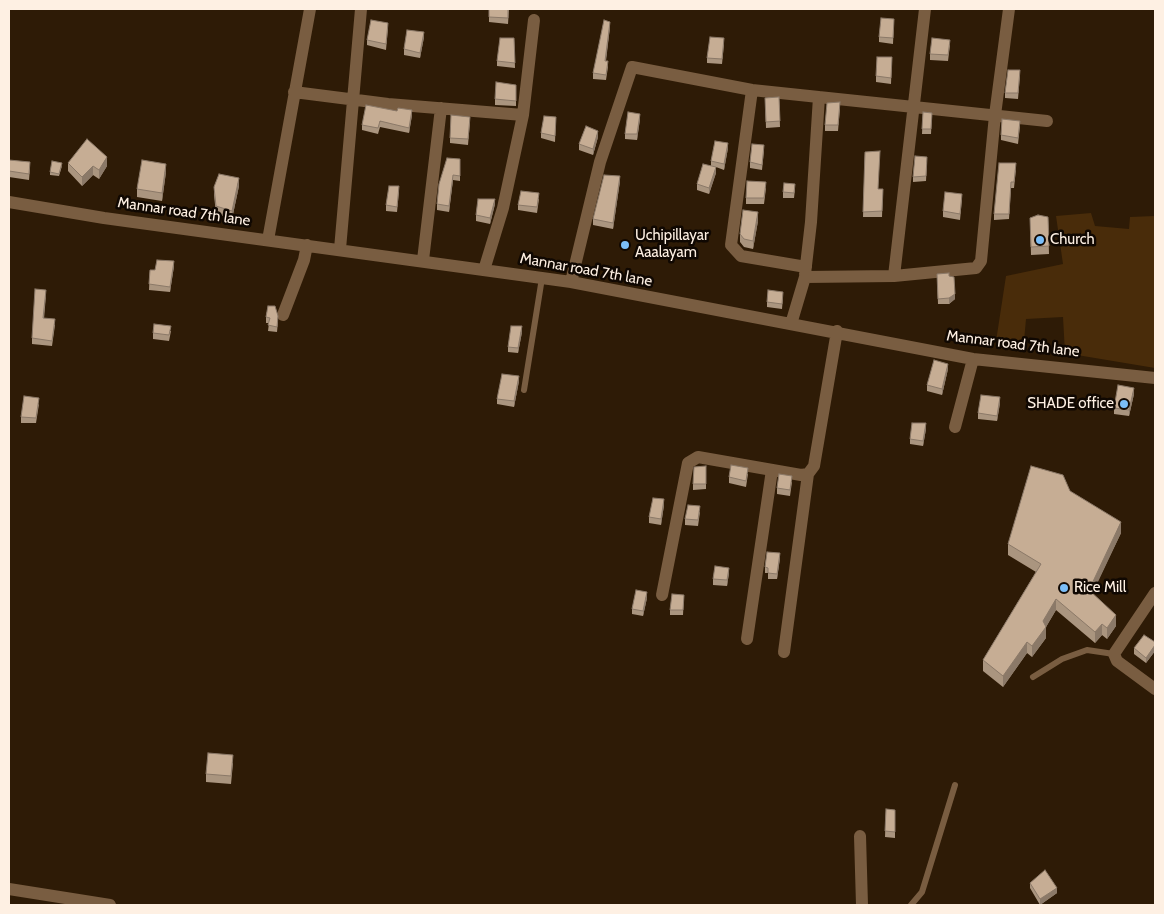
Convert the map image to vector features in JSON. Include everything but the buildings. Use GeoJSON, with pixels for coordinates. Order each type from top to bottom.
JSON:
{"type":"FeatureCollection","features":[{"type":"Feature","properties":{"kind":"street"},"geometry":{"type":"LineString","coordinates":[[268,240],[310,9]]}},
{"type":"Feature","properties":{"kind":"street"},"geometry":{"type":"LineString","coordinates":[[340,249],[361,9]]}},
{"type":"Feature","properties":{"kind":"street"},"geometry":{"type":"LineString","coordinates":[[894,276],[926,9]]}},
{"type":"Feature","properties":{"kind":"street"},"geometry":{"type":"LineString","coordinates":[[752,90],[731,245],[741,256],[805,272],[894,276],[976,268],[981,261],[994,115],[1009,9]]}},
{"type":"Feature","properties":{"kind":"street"},"geometry":{"type":"LineString","coordinates":[[484,270],[503,208],[523,114],[534,20]]}},
{"type":"Feature","properties":{"kind":"street"},"geometry":{"type":"LineString","coordinates":[[571,282],[600,162],[632,67],[752,90],[913,105],[1047,121]]}},
{"type":"Feature","properties":{"kind":"street"},"geometry":{"type":"LineString","coordinates":[[294,92],[353,100],[523,114]]}},
{"type":"Feature","properties":{"kind":"street"},"geometry":{"type":"LineString","coordinates":[[792,324],[805,272],[819,97]]}},
{"type":"Feature","properties":{"kind":"street"},"geometry":{"type":"LineString","coordinates":[[423,260],[441,108]]}},
{"type":"Feature","properties":{"kind":"street","name":"Mannar road 7th lane"},"geometry":{"type":"LineString","coordinates":[[9,202],[104,218],[423,260],[571,282],[837,331],[973,359],[1155,378]]}},
{"type":"Feature","properties":{"kind":"street"},"geometry":{"type":"LineString","coordinates":[[283,315],[304,260],[307,245]]}},
{"type":"Feature","properties":{"kind":"street"},"geometry":{"type":"LineString","coordinates":[[784,652],[808,474],[814,466],[837,331]]}},
{"type":"Feature","properties":{"kind":"street"},"geometry":{"type":"LineString","coordinates":[[955,427],[973,359]]}},
{"type":"Feature","properties":{"kind":"street"},"geometry":{"type":"LineString","coordinates":[[662,595],[688,462],[698,457],[801,475],[808,474]]}},
{"type":"Feature","properties":{"kind":"street"},"geometry":{"type":"LineString","coordinates":[[747,639],[772,470]]}},
{"type":"Feature","properties":{"kind":"street"},"geometry":{"type":"LineString","coordinates":[[1155,593],[1114,654],[1117,661],[1155,689]]}},
{"type":"Feature","properties":{"kind":"street"},"geometry":{"type":"LineString","coordinates":[[860,836],[862,905]]}},
{"type":"Feature","properties":{"kind":"street"},"geometry":{"type":"LineString","coordinates":[[9,889],[63,902],[110,905]]}},
{"type":"Feature","properties":{"kind":"lane"},"geometry":{"type":"LineString","coordinates":[[524,390],[542,278]]}},
{"type":"Feature","properties":{"kind":"lane"},"geometry":{"type":"LineString","coordinates":[[1033,677],[1062,659],[1087,650],[1114,654]]}},
{"type":"Feature","properties":{"kind":"lane"},"geometry":{"type":"LineString","coordinates":[[911,905],[922,892],[954,785]]}},
{"type":"Feature","properties":{"kind":"shaded area"},"geometry":{"type":"Polygon","coordinates":[[[1091,213],[1095,226],[1129,229],[1130,217],[1155,216],[1155,368],[1065,353],[1063,317],[1026,319],[1023,352],[995,348],[1006,276],[1063,264],[1056,216],[1091,213]]]}},
{"type":"Feature","properties":{"kind":"place","name":"Church"},"geometry":{"type":"Point","coordinates":[1040,240]}},
{"type":"Feature","properties":{"kind":"place","name":"Uchipillayar Aaalayam"},"geometry":{"type":"Point","coordinates":[625,245]}},
{"type":"Feature","properties":{"kind":"place","name":"SHADE office"},"geometry":{"type":"Point","coordinates":[1124,404]}},
{"type":"Feature","properties":{"kind":"place","name":"Rice Mill"},"geometry":{"type":"Point","coordinates":[1064,588]}}]}
